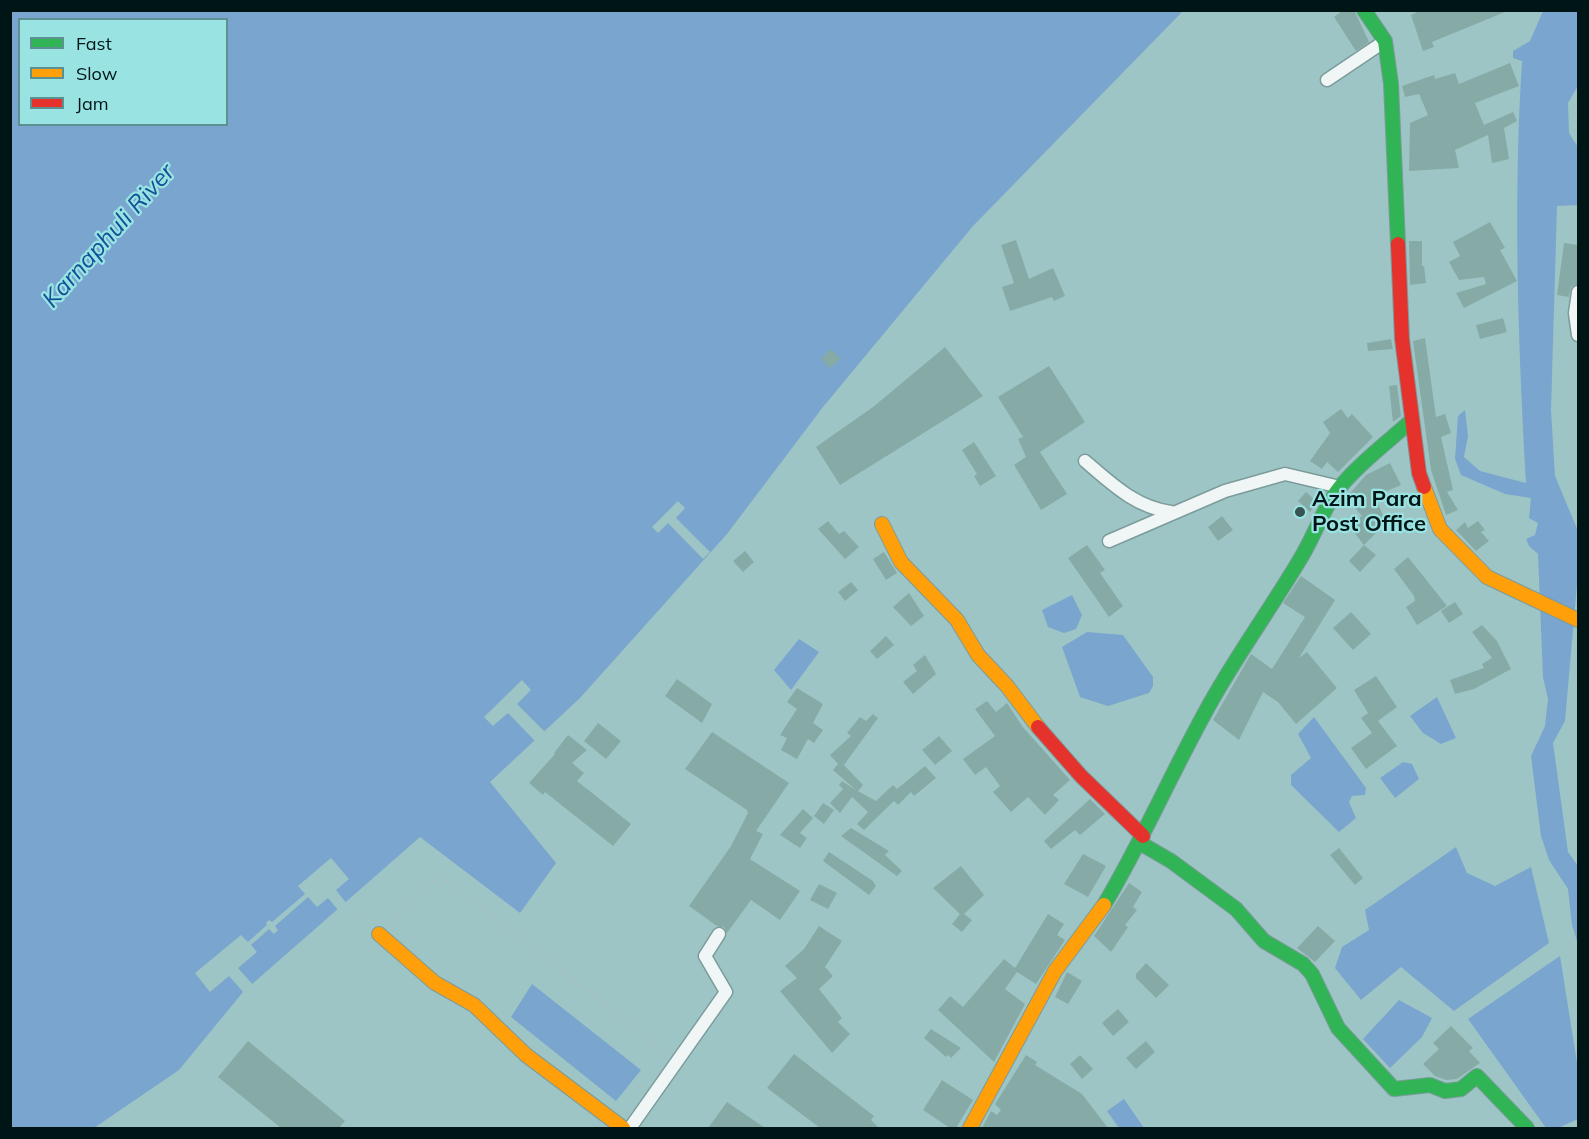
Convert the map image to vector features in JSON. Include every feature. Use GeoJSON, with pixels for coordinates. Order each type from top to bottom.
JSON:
{"type":"FeatureCollection","features":[{"type":"Feature","properties":{"kind":"street"},"geometry":{"type":"LineString","coordinates":[[1364,10],[1384,41],[1396,148],[1401,316],[1411,421],[1419,473],[1440,529],[1487,577],[1578,620]]}},
{"type":"Feature","properties":{"kind":"street"},"geometry":{"type":"LineString","coordinates":[[1327,80],[1384,41]]}},
{"type":"Feature","properties":{"kind":"street"},"geometry":{"type":"LineString","coordinates":[[1578,292],[1575,313],[1578,335]]}},
{"type":"Feature","properties":{"kind":"street"},"geometry":{"type":"LineString","coordinates":[[970,1128],[1055,971],[1100,911],[1142,839],[1175,768],[1213,698],[1267,608],[1300,560],[1329,501],[1340,487],[1411,421]]}},
{"type":"Feature","properties":{"kind":"street"},"geometry":{"type":"LineString","coordinates":[[1085,460],[1120,491],[1150,509],[1172,513]]}},
{"type":"Feature","properties":{"kind":"street"},"geometry":{"type":"LineString","coordinates":[[1109,541],[1225,491],[1285,474],[1340,487]]}},
{"type":"Feature","properties":{"kind":"street"},"geometry":{"type":"LineString","coordinates":[[882,524],[901,562],[957,620],[978,656],[1007,686],[1051,744],[1142,839],[1236,909],[1264,941],[1303,964],[1312,974],[1338,1028],[1394,1089],[1430,1085],[1444,1091],[1461,1089],[1477,1076],[1527,1128]]}},
{"type":"Feature","properties":{"kind":"street"},"geometry":{"type":"LineString","coordinates":[[379,934],[435,983],[474,1005],[526,1056],[623,1128]]}},
{"type":"Feature","properties":{"kind":"street"},"geometry":{"type":"LineString","coordinates":[[630,1128],[726,992],[705,956],[719,934]]}},
{"type":"Feature","properties":{"kind":"path"},"geometry":{"type":"LineString","coordinates":[[365,917],[379,934],[440,875],[678,1062]]}},
{"type":"Feature","properties":{"kind":"water","name":"Karnaphuli River"},"geometry":{"type":"Polygon","coordinates":[[[10,11],[1183,11],[973,226],[823,407],[727,534],[580,698],[490,782],[556,863],[520,913],[420,837],[243,992],[179,1070],[94,1128],[11,1128],[10,11]]]}},
{"type":"Feature","properties":{"kind":"water"},"geometry":{"type":"Polygon","coordinates":[[[1543,11],[1578,11],[1578,86],[1568,103],[1569,133],[1578,147],[1578,205],[1557,206],[1551,410],[1555,476],[1578,531],[1578,573],[1565,721],[1553,743],[1568,852],[1578,866],[1578,944],[1572,925],[1568,889],[1549,860],[1541,836],[1531,756],[1545,726],[1548,699],[1543,677],[1538,554],[1529,546],[1526,539],[1535,535],[1538,523],[1529,518],[1531,498],[1505,494],[1461,475],[1455,459],[1458,416],[1465,410],[1468,436],[1464,457],[1480,471],[1526,483],[1517,219],[1522,61],[1513,58],[1513,51],[1530,41],[1543,11]]]}},
{"type":"Feature","properties":{"kind":"water"},"geometry":{"type":"Polygon","coordinates":[[[1072,595],[1082,615],[1076,629],[1064,633],[1048,627],[1042,610],[1072,595]]]}},
{"type":"Feature","properties":{"kind":"water"},"geometry":{"type":"Polygon","coordinates":[[[1087,632],[1123,635],[1153,677],[1153,686],[1149,693],[1108,706],[1080,697],[1062,647],[1087,632]]]}},
{"type":"Feature","properties":{"kind":"water"},"geometry":{"type":"Polygon","coordinates":[[[799,639],[819,652],[791,690],[774,670],[799,639]]]}},
{"type":"Feature","properties":{"kind":"water"},"geometry":{"type":"Polygon","coordinates":[[[1437,697],[1456,738],[1441,744],[1423,733],[1410,716],[1437,697]]]}},
{"type":"Feature","properties":{"kind":"water"},"geometry":{"type":"Polygon","coordinates":[[[1314,717],[1366,788],[1365,795],[1352,796],[1349,802],[1356,818],[1339,832],[1291,785],[1291,775],[1311,758],[1298,734],[1314,717]]]}},
{"type":"Feature","properties":{"kind":"water"},"geometry":{"type":"Polygon","coordinates":[[[1403,762],[1412,764],[1419,779],[1395,798],[1380,778],[1403,762]]]}},
{"type":"Feature","properties":{"kind":"water"},"geometry":{"type":"Polygon","coordinates":[[[1456,847],[1467,873],[1495,886],[1531,867],[1549,943],[1454,1011],[1401,967],[1361,1000],[1335,968],[1342,947],[1369,930],[1365,910],[1456,847]]]}},
{"type":"Feature","properties":{"kind":"water"},"geometry":{"type":"Polygon","coordinates":[[[1560,956],[1578,1069],[1578,1119],[1558,1128],[1546,1128],[1468,1019],[1560,956]]]}},
{"type":"Feature","properties":{"kind":"water"},"geometry":{"type":"Polygon","coordinates":[[[532,984],[641,1070],[616,1101],[511,1017],[532,984]]]}},
{"type":"Feature","properties":{"kind":"water"},"geometry":{"type":"Polygon","coordinates":[[[1399,1000],[1432,1018],[1422,1037],[1390,1068],[1363,1039],[1399,1000]]]}},
{"type":"Feature","properties":{"kind":"water"},"geometry":{"type":"Polygon","coordinates":[[[1124,1099],[1144,1128],[1119,1128],[1107,1111],[1124,1099]]]}},
{"type":"Feature","properties":{"kind":"pier"},"geometry":{"type":"Polygon","coordinates":[[[678,501],[685,508],[676,518],[710,552],[703,559],[668,523],[658,533],[652,527],[678,501]]]}},
{"type":"Feature","properties":{"kind":"pier"},"geometry":{"type":"Polygon","coordinates":[[[522,680],[531,690],[517,704],[546,733],[536,742],[508,713],[493,726],[484,717],[522,680]]]}},
{"type":"Feature","properties":{"kind":"pier"},"geometry":{"type":"Polygon","coordinates":[[[331,858],[349,879],[336,890],[347,904],[339,911],[328,898],[317,907],[308,897],[275,926],[278,930],[274,934],[269,929],[251,945],[257,952],[238,968],[254,986],[245,994],[229,976],[210,992],[195,973],[241,935],[248,942],[267,925],[269,920],[272,922],[305,894],[298,886],[331,858]]]}},
{"type":"Feature","properties":{"kind":"building"},"geometry":{"type":"Polygon","coordinates":[[[1343,10],[1354,10],[1369,42],[1356,51],[1334,17],[1343,10]]]}},
{"type":"Feature","properties":{"kind":"building"},"geometry":{"type":"Polygon","coordinates":[[[1422,10],[1510,10],[1432,42],[1434,47],[1423,51],[1411,15],[1422,10]]]}},
{"type":"Feature","properties":{"kind":"building"},"geometry":{"type":"Polygon","coordinates":[[[1510,63],[1519,86],[1475,103],[1484,125],[1513,112],[1517,121],[1504,128],[1509,159],[1492,163],[1488,135],[1455,150],[1459,168],[1409,171],[1410,123],[1428,115],[1419,94],[1405,97],[1402,86],[1434,75],[1435,79],[1455,73],[1459,84],[1510,63]]]}},
{"type":"Feature","properties":{"kind":"building"},"geometry":{"type":"Polygon","coordinates":[[[1490,222],[1505,248],[1500,250],[1517,281],[1464,308],[1456,293],[1486,284],[1484,277],[1459,280],[1449,262],[1460,256],[1453,242],[1490,222]]]}},
{"type":"Feature","properties":{"kind":"building"},"geometry":{"type":"Polygon","coordinates":[[[1016,240],[1029,279],[1053,268],[1065,296],[1054,301],[1052,297],[1010,311],[1002,287],[1014,283],[1001,245],[1016,240]]]}},
{"type":"Feature","properties":{"kind":"building"},"geometry":{"type":"Polygon","coordinates":[[[1409,241],[1422,241],[1422,266],[1424,266],[1426,283],[1410,285],[1409,241]]]}},
{"type":"Feature","properties":{"kind":"building"},"geometry":{"type":"Polygon","coordinates":[[[1564,243],[1578,245],[1578,284],[1571,287],[1569,297],[1557,295],[1564,243]]]}},
{"type":"Feature","properties":{"kind":"building"},"geometry":{"type":"Polygon","coordinates":[[[1503,318],[1507,332],[1480,339],[1476,325],[1503,318]]]}},
{"type":"Feature","properties":{"kind":"building"},"geometry":{"type":"Polygon","coordinates":[[[1425,338],[1436,417],[1445,414],[1451,433],[1441,437],[1453,490],[1447,492],[1458,510],[1446,515],[1431,470],[1413,341],[1425,338]]]}},
{"type":"Feature","properties":{"kind":"building"},"geometry":{"type":"Polygon","coordinates":[[[1391,339],[1393,349],[1368,351],[1367,343],[1391,339]]]}},
{"type":"Feature","properties":{"kind":"building"},"geometry":{"type":"Polygon","coordinates":[[[945,347],[983,396],[840,485],[816,447],[873,407],[945,347]]]}},
{"type":"Feature","properties":{"kind":"building"},"geometry":{"type":"Polygon","coordinates":[[[831,349],[841,359],[830,368],[821,359],[831,349]]]}},
{"type":"Feature","properties":{"kind":"building"},"geometry":{"type":"Polygon","coordinates":[[[1049,366],[1085,422],[1040,452],[1067,494],[1041,510],[1014,465],[1026,457],[1018,439],[1023,437],[998,397],[1049,366]]]}},
{"type":"Feature","properties":{"kind":"building"},"geometry":{"type":"Polygon","coordinates":[[[1397,385],[1401,416],[1393,422],[1389,386],[1397,385]]]}},
{"type":"Feature","properties":{"kind":"building"},"geometry":{"type":"Polygon","coordinates":[[[1341,409],[1348,418],[1352,414],[1373,437],[1338,472],[1327,462],[1322,469],[1310,461],[1330,433],[1323,422],[1341,409]]]}},
{"type":"Feature","properties":{"kind":"building"},"geometry":{"type":"Polygon","coordinates":[[[974,442],[996,476],[980,486],[974,476],[977,474],[962,450],[974,442]]]}},
{"type":"Feature","properties":{"kind":"building"},"geometry":{"type":"Polygon","coordinates":[[[1390,463],[1401,485],[1375,496],[1386,523],[1364,545],[1349,526],[1362,516],[1346,498],[1366,475],[1390,463]]]}},
{"type":"Feature","properties":{"kind":"building"},"geometry":{"type":"Polygon","coordinates":[[[1306,492],[1317,502],[1310,512],[1298,501],[1306,492]]]}},
{"type":"Feature","properties":{"kind":"building"},"geometry":{"type":"Polygon","coordinates":[[[1222,516],[1233,530],[1218,541],[1208,527],[1222,516]]]}},
{"type":"Feature","properties":{"kind":"building"},"geometry":{"type":"Polygon","coordinates":[[[828,521],[839,534],[844,531],[859,547],[845,559],[818,529],[828,521]]]}},
{"type":"Feature","properties":{"kind":"building"},"geometry":{"type":"Polygon","coordinates":[[[1478,521],[1485,530],[1481,532],[1489,541],[1476,551],[1456,530],[1465,522],[1468,528],[1478,521]]]}},
{"type":"Feature","properties":{"kind":"building"},"geometry":{"type":"Polygon","coordinates":[[[1087,545],[1105,570],[1100,573],[1123,606],[1109,617],[1068,558],[1087,545]]]}},
{"type":"Feature","properties":{"kind":"building"},"geometry":{"type":"Polygon","coordinates":[[[1364,545],[1376,555],[1360,572],[1349,561],[1364,545]]]}},
{"type":"Feature","properties":{"kind":"building"},"geometry":{"type":"Polygon","coordinates":[[[745,551],[754,562],[743,572],[733,561],[745,551]]]}},
{"type":"Feature","properties":{"kind":"building"},"geometry":{"type":"Polygon","coordinates":[[[884,552],[897,573],[886,580],[873,559],[884,552]]]}},
{"type":"Feature","properties":{"kind":"building"},"geometry":{"type":"Polygon","coordinates":[[[1408,557],[1447,606],[1417,625],[1406,607],[1415,601],[1414,596],[1394,569],[1408,557]]]}},
{"type":"Feature","properties":{"kind":"building"},"geometry":{"type":"Polygon","coordinates":[[[1301,576],[1335,600],[1299,658],[1307,652],[1337,688],[1296,724],[1278,702],[1263,692],[1239,740],[1213,720],[1251,654],[1272,669],[1305,617],[1283,603],[1301,576]]]}},
{"type":"Feature","properties":{"kind":"building"},"geometry":{"type":"Polygon","coordinates":[[[851,582],[858,590],[845,601],[838,592],[851,582]]]}},
{"type":"Feature","properties":{"kind":"building"},"geometry":{"type":"Polygon","coordinates":[[[909,593],[924,616],[911,626],[893,607],[909,593]]]}},
{"type":"Feature","properties":{"kind":"building"},"geometry":{"type":"Polygon","coordinates":[[[1455,602],[1463,614],[1449,623],[1441,611],[1455,602]]]}},
{"type":"Feature","properties":{"kind":"building"},"geometry":{"type":"Polygon","coordinates":[[[1351,612],[1371,634],[1353,650],[1333,628],[1351,612]]]}},
{"type":"Feature","properties":{"kind":"building"},"geometry":{"type":"Polygon","coordinates":[[[1482,625],[1497,641],[1511,669],[1474,689],[1455,694],[1450,680],[1484,668],[1482,664],[1492,658],[1472,632],[1482,625]]]}},
{"type":"Feature","properties":{"kind":"building"},"geometry":{"type":"Polygon","coordinates":[[[886,636],[894,645],[877,659],[870,651],[886,636]]]}},
{"type":"Feature","properties":{"kind":"building"},"geometry":{"type":"Polygon","coordinates":[[[925,655],[936,674],[913,694],[903,682],[917,671],[913,665],[925,655]]]}},
{"type":"Feature","properties":{"kind":"building"},"geometry":{"type":"Polygon","coordinates":[[[1376,676],[1397,707],[1378,721],[1397,746],[1366,769],[1351,748],[1372,733],[1361,718],[1368,713],[1354,690],[1376,676]]]}},
{"type":"Feature","properties":{"kind":"building"},"geometry":{"type":"Polygon","coordinates":[[[677,679],[712,704],[702,723],[665,696],[677,679]]]}},
{"type":"Feature","properties":{"kind":"building"},"geometry":{"type":"Polygon","coordinates":[[[797,688],[823,704],[813,723],[823,730],[814,743],[808,739],[797,759],[781,750],[787,738],[780,735],[797,709],[787,702],[797,688]]]}},
{"type":"Feature","properties":{"kind":"building"},"geometry":{"type":"Polygon","coordinates":[[[987,701],[996,712],[1007,703],[1022,726],[1070,780],[1053,795],[1059,800],[1045,815],[1028,797],[1011,812],[993,792],[1000,786],[986,767],[975,775],[963,759],[995,736],[975,709],[987,701]]]}},
{"type":"Feature","properties":{"kind":"building"},"geometry":{"type":"Polygon","coordinates":[[[873,714],[878,718],[844,765],[863,785],[858,791],[876,801],[893,785],[897,789],[925,766],[936,778],[914,796],[911,792],[898,805],[894,801],[864,830],[857,824],[868,812],[852,797],[840,813],[830,803],[843,789],[839,785],[842,781],[856,790],[833,770],[838,764],[830,755],[851,736],[847,733],[860,717],[866,721],[873,714]]]}},
{"type":"Feature","properties":{"kind":"building"},"geometry":{"type":"Polygon","coordinates":[[[598,723],[621,741],[606,759],[584,741],[598,723]]]}},
{"type":"Feature","properties":{"kind":"building"},"geometry":{"type":"Polygon","coordinates":[[[712,732],[789,783],[756,831],[763,834],[750,859],[800,891],[780,920],[751,900],[727,933],[724,927],[717,926],[689,906],[731,846],[748,813],[747,810],[685,769],[712,732]]]}},
{"type":"Feature","properties":{"kind":"building"},"geometry":{"type":"Polygon","coordinates":[[[568,735],[587,750],[572,763],[584,773],[577,781],[631,824],[613,846],[545,792],[543,795],[529,783],[555,754],[568,735]]]}},
{"type":"Feature","properties":{"kind":"building"},"geometry":{"type":"Polygon","coordinates":[[[939,736],[952,751],[935,765],[922,750],[939,736]]]}},
{"type":"Feature","properties":{"kind":"building"},"geometry":{"type":"Polygon","coordinates":[[[1090,799],[1105,814],[1080,835],[1075,830],[1051,849],[1044,841],[1090,799]]]}},
{"type":"Feature","properties":{"kind":"building"},"geometry":{"type":"Polygon","coordinates":[[[823,803],[834,810],[824,824],[814,816],[823,803]]]}},
{"type":"Feature","properties":{"kind":"building"},"geometry":{"type":"Polygon","coordinates":[[[803,809],[813,818],[800,833],[807,838],[800,848],[780,835],[803,809]]]}},
{"type":"Feature","properties":{"kind":"building"},"geometry":{"type":"Polygon","coordinates":[[[851,828],[889,851],[885,855],[902,871],[897,876],[841,836],[851,828]]]}},
{"type":"Feature","properties":{"kind":"building"},"geometry":{"type":"Polygon","coordinates":[[[1339,848],[1363,878],[1355,885],[1330,855],[1339,848]]]}},
{"type":"Feature","properties":{"kind":"building"},"geometry":{"type":"Polygon","coordinates":[[[829,852],[873,881],[876,886],[869,895],[823,861],[829,852]]]}},
{"type":"Feature","properties":{"kind":"building"},"geometry":{"type":"Polygon","coordinates":[[[1083,854],[1106,866],[1088,897],[1064,884],[1083,854]]]}},
{"type":"Feature","properties":{"kind":"building"},"geometry":{"type":"Polygon","coordinates":[[[961,866],[984,895],[964,914],[972,920],[962,932],[952,924],[960,914],[933,888],[961,866]]]}},
{"type":"Feature","properties":{"kind":"building"},"geometry":{"type":"Polygon","coordinates":[[[1129,883],[1142,892],[1133,907],[1137,910],[1125,925],[1128,927],[1111,952],[1094,936],[1129,883]]]}},
{"type":"Feature","properties":{"kind":"building"},"geometry":{"type":"Polygon","coordinates":[[[819,884],[837,893],[828,909],[810,900],[819,884]]]}},
{"type":"Feature","properties":{"kind":"building"},"geometry":{"type":"Polygon","coordinates":[[[1048,914],[1064,924],[1057,935],[1065,940],[1036,984],[1017,972],[1005,989],[1025,1004],[994,1062],[938,1010],[950,996],[963,1007],[1004,959],[1015,968],[1048,914]]]}},
{"type":"Feature","properties":{"kind":"building"},"geometry":{"type":"Polygon","coordinates":[[[819,926],[842,941],[825,967],[833,976],[819,989],[842,1018],[838,1022],[850,1034],[832,1053],[780,991],[797,978],[785,966],[804,949],[819,926]]]}},
{"type":"Feature","properties":{"kind":"building"},"geometry":{"type":"Polygon","coordinates":[[[1318,926],[1335,941],[1315,962],[1297,948],[1318,926]]]}},
{"type":"Feature","properties":{"kind":"building"},"geometry":{"type":"Polygon","coordinates":[[[1146,963],[1169,985],[1156,998],[1136,978],[1136,974],[1146,963]]]}},
{"type":"Feature","properties":{"kind":"building"},"geometry":{"type":"Polygon","coordinates":[[[1067,972],[1082,981],[1068,1004],[1055,997],[1067,972]]]}},
{"type":"Feature","properties":{"kind":"building"},"geometry":{"type":"Polygon","coordinates":[[[1118,1009],[1129,1022],[1113,1036],[1102,1023],[1118,1009]]]}},
{"type":"Feature","properties":{"kind":"building"},"geometry":{"type":"Polygon","coordinates":[[[1451,1026],[1473,1048],[1469,1051],[1480,1063],[1457,1079],[1446,1080],[1435,1076],[1423,1064],[1439,1049],[1433,1043],[1451,1026]]]}},
{"type":"Feature","properties":{"kind":"building"},"geometry":{"type":"Polygon","coordinates":[[[931,1029],[961,1048],[951,1058],[948,1055],[946,1057],[924,1038],[931,1029]]]}},
{"type":"Feature","properties":{"kind":"building"},"geometry":{"type":"Polygon","coordinates":[[[248,1041],[345,1121],[339,1128],[281,1128],[218,1077],[248,1041]]]}},
{"type":"Feature","properties":{"kind":"building"},"geometry":{"type":"Polygon","coordinates":[[[1146,1041],[1155,1052],[1136,1069],[1126,1058],[1146,1041]]]}},
{"type":"Feature","properties":{"kind":"building"},"geometry":{"type":"Polygon","coordinates":[[[794,1054],[874,1116],[871,1120],[879,1128],[820,1128],[767,1088],[794,1054]]]}},
{"type":"Feature","properties":{"kind":"building"},"geometry":{"type":"Polygon","coordinates":[[[1026,1055],[1037,1062],[1035,1065],[1082,1094],[1108,1128],[982,1128],[991,1111],[997,1115],[1001,1110],[995,1104],[1026,1055]]]}},
{"type":"Feature","properties":{"kind":"building"},"geometry":{"type":"Polygon","coordinates":[[[1080,1055],[1093,1069],[1082,1079],[1070,1064],[1080,1055]]]}},
{"type":"Feature","properties":{"kind":"building"},"geometry":{"type":"Polygon","coordinates":[[[942,1080],[973,1100],[956,1128],[950,1128],[923,1110],[942,1080]]]}},
{"type":"Feature","properties":{"kind":"building"},"geometry":{"type":"Polygon","coordinates":[[[727,1102],[765,1128],[708,1128],[727,1102]]]}},
{"type":"Feature","properties":{"kind":"traffic: fast"},"geometry":{"type":"LineString","coordinates":[[1364,10],[1385,41],[1391,84],[1398,244]]}},
{"type":"Feature","properties":{"kind":"traffic: fast"},"geometry":{"type":"LineString","coordinates":[[1104,905],[1212,700],[1305,551],[1332,498],[1354,471],[1411,421]]}},
{"type":"Feature","properties":{"kind":"traffic: fast"},"geometry":{"type":"LineString","coordinates":[[1140,843],[1171,861],[1236,909],[1264,941],[1303,964],[1312,974],[1338,1028],[1394,1089],[1430,1085],[1445,1091],[1461,1089],[1477,1076],[1527,1128]]}},
{"type":"Feature","properties":{"kind":"traffic: slow"},"geometry":{"type":"LineString","coordinates":[[1424,487],[1440,529],[1487,577],[1578,620]]}},
{"type":"Feature","properties":{"kind":"traffic: slow"},"geometry":{"type":"LineString","coordinates":[[882,524],[901,562],[957,620],[978,655],[1007,686],[1038,727]]}},
{"type":"Feature","properties":{"kind":"traffic: slow"},"geometry":{"type":"LineString","coordinates":[[970,1128],[1055,971],[1104,905]]}},
{"type":"Feature","properties":{"kind":"traffic: slow"},"geometry":{"type":"LineString","coordinates":[[379,934],[435,983],[474,1005],[526,1055],[623,1128]]}},
{"type":"Feature","properties":{"kind":"traffic: jam"},"geometry":{"type":"LineString","coordinates":[[1398,244],[1402,339],[1419,473],[1424,487]]}},
{"type":"Feature","properties":{"kind":"traffic: jam"},"geometry":{"type":"LineString","coordinates":[[1038,727],[1081,776],[1143,836]]}},
{"type":"Feature","properties":{"kind":"place","name":"Azim Para Post Office"},"geometry":{"type":"Point","coordinates":[1300,512]}}]}
